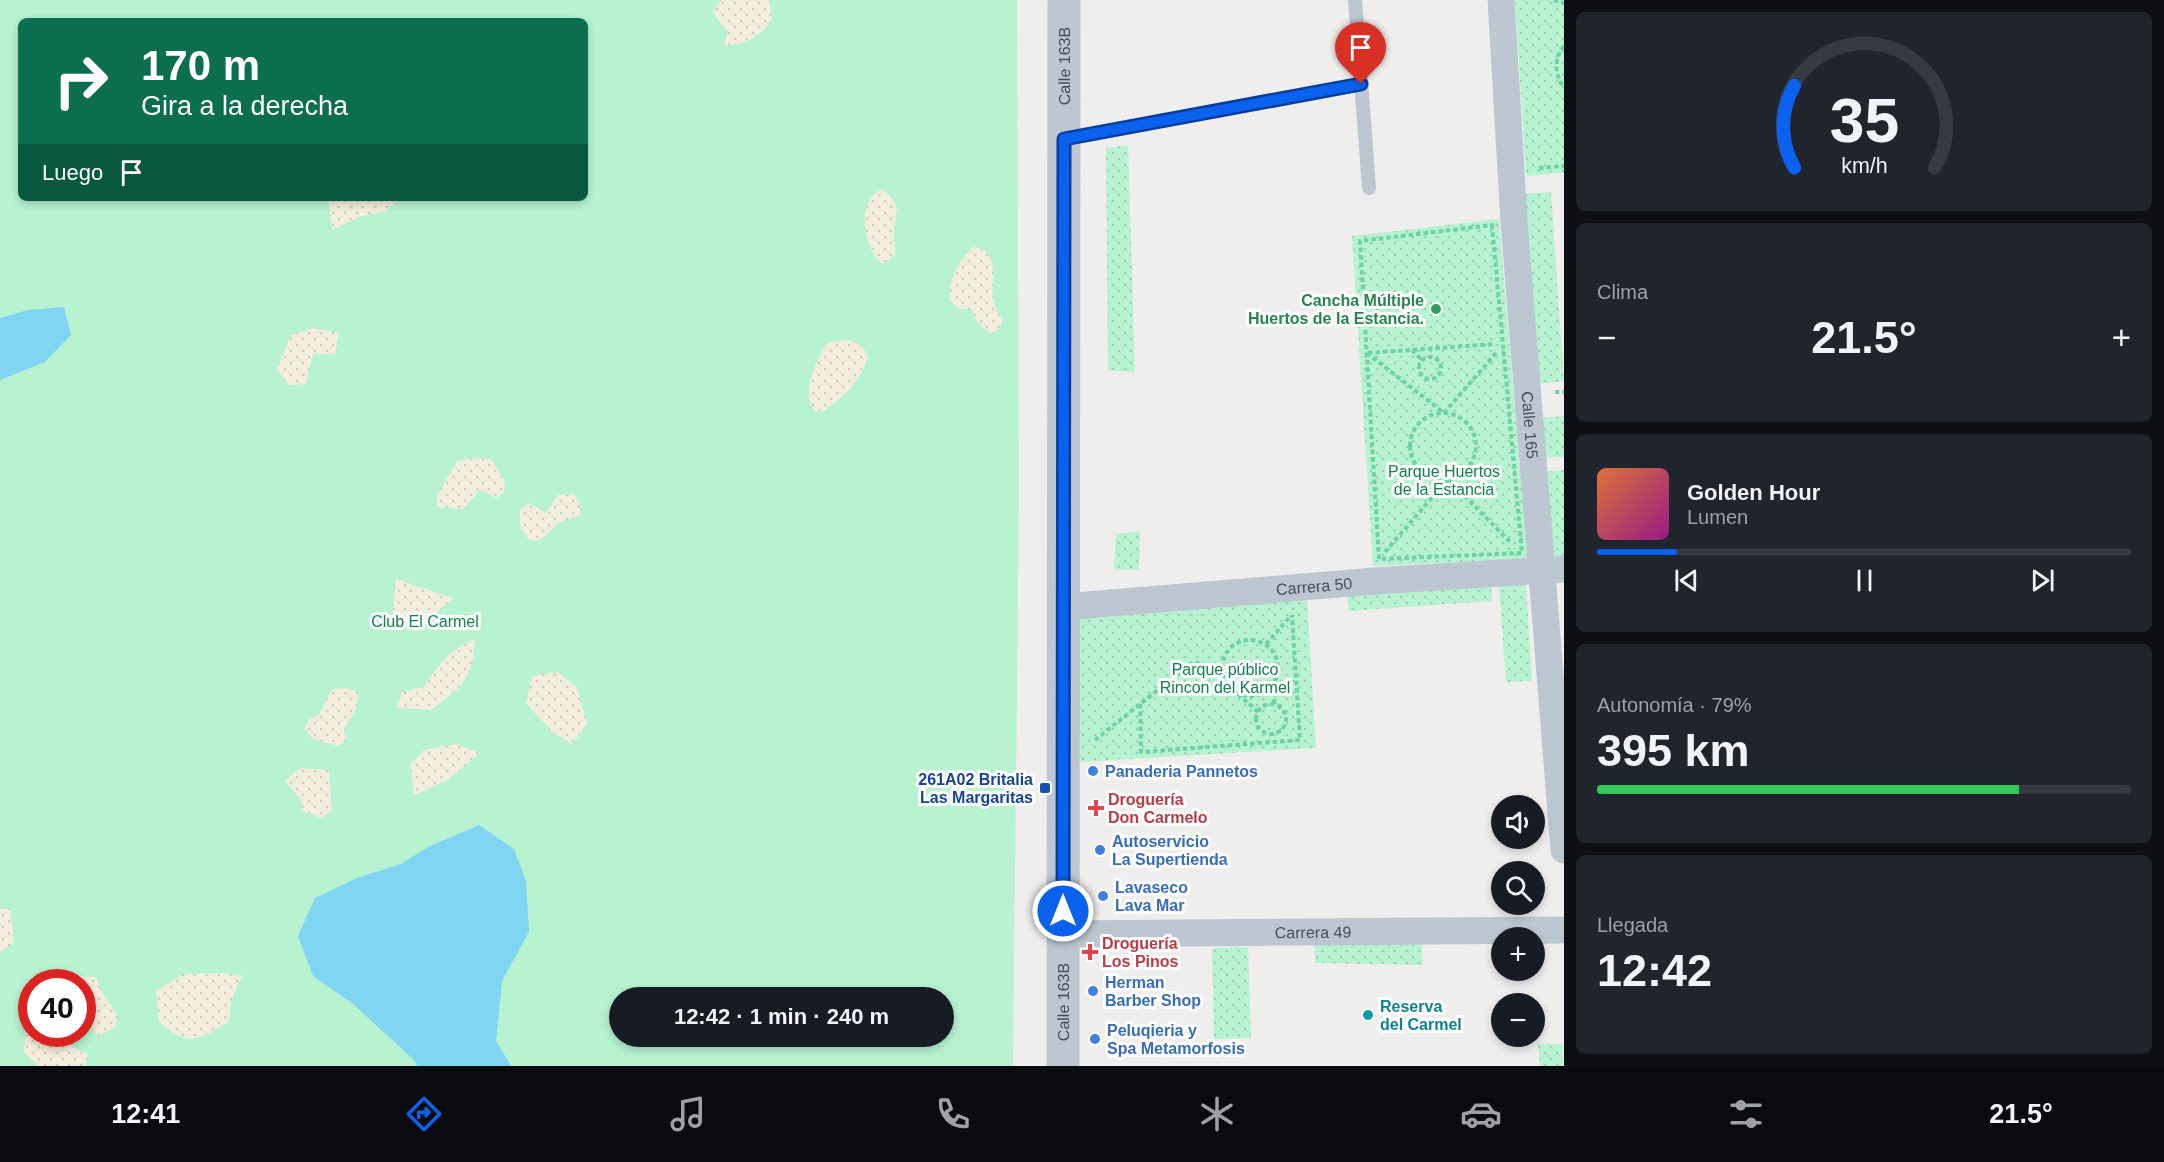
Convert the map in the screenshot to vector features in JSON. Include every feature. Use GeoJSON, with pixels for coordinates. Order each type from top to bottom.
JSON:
{"type":"FeatureCollection","features":[{"type":"Feature","properties":{"kind":"street","name":"Calle 163B"},"geometry":{"type":"LineString","coordinates":[[1063,1066],[1064,0]]}},
{"type":"Feature","properties":{"kind":"street","name":"Calle 165"},"geometry":{"type":"LineString","coordinates":[[1502,0],[1514,222],[1552,570],[1564,850]]}},
{"type":"Feature","properties":{"kind":"street","name":"Carrera 50"},"geometry":{"type":"LineString","coordinates":[[1063,607],[1377,570],[1552,570]]}},
{"type":"Feature","properties":{"kind":"street","name":"Carrera 49"},"geometry":{"type":"LineString","coordinates":[[1063,933],[1564,930]]}},
{"type":"Feature","properties":{"kind":"lane"},"geometry":{"type":"LineString","coordinates":[[1354,0],[1369,188]]}},
{"type":"Feature","properties":{"kind":"lane"},"geometry":{"type":"LineString","coordinates":[[1064,139],[1361,84]]}},
{"type":"Feature","properties":{"kind":"path"},"geometry":{"type":"LineString","coordinates":[[1554,0],[1564,3]]}},
{"type":"Feature","properties":{"kind":"path"},"geometry":{"type":"LineString","coordinates":[[1564,46],[1557,58],[1556,69],[1564,88]]}},
{"type":"Feature","properties":{"kind":"path"},"geometry":{"type":"LineString","coordinates":[[1366,353],[1444,413],[1464,421],[1475,439],[1473,460],[1458,476],[1448,479],[1427,475],[1413,458],[1410,448],[1416,427],[1424,420],[1444,413],[1505,343],[1492,225],[1360,241],[1377,570]]}},
{"type":"Feature","properties":{"kind":"path"},"geometry":{"type":"LineString","coordinates":[[1366,353],[1505,343]]}},
{"type":"Feature","properties":{"kind":"path"},"geometry":{"type":"LineString","coordinates":[[1435,357],[1442,348]]}},
{"type":"Feature","properties":{"kind":"path"},"geometry":{"type":"LineString","coordinates":[[1412,350],[1422,360]]}},
{"type":"Feature","properties":{"kind":"path"},"geometry":{"type":"LineString","coordinates":[[1428,356],[1435,357],[1440,363],[1441,370],[1437,377],[1430,379],[1420,374],[1419,366],[1422,360],[1428,356]]}},
{"type":"Feature","properties":{"kind":"path"},"geometry":{"type":"LineString","coordinates":[[1448,479],[1552,570]]}},
{"type":"Feature","properties":{"kind":"path"},"geometry":{"type":"LineString","coordinates":[[1377,570],[1448,479]]}},
{"type":"Feature","properties":{"kind":"path"},"geometry":{"type":"LineString","coordinates":[[1140,704],[1141,753],[1300,740],[1292,614]]}},
{"type":"Feature","properties":{"kind":"path"},"geometry":{"type":"LineString","coordinates":[[1258,712],[1224,680],[1222,671],[1226,653],[1232,646],[1248,640],[1257,640],[1266,644],[1277,660],[1274,704]]}},
{"type":"Feature","properties":{"kind":"path"},"geometry":{"type":"LineString","coordinates":[[1063,757],[1085,748],[1193,662],[1222,671]]}},
{"type":"Feature","properties":{"kind":"path"},"geometry":{"type":"LineString","coordinates":[[1237,693],[1245,696],[1264,693],[1277,678]]}},
{"type":"Feature","properties":{"kind":"path"},"geometry":{"type":"LineString","coordinates":[[1274,704],[1286,713],[1286,723],[1281,731],[1271,734],[1262,731],[1256,722],[1258,712],[1265,705],[1274,704]]}},
{"type":"Feature","properties":{"kind":"green space","name":"Club El Carmel"},"geometry":{"type":"Polygon","coordinates":[[[0,0],[1017,0],[1019,494],[1013,1066],[0,1066],[0,0]]]}},
{"type":"Feature","properties":{"kind":"green space"},"geometry":{"type":"Polygon","coordinates":[[[1515,0],[1564,0],[1564,173],[1526,176],[1515,0]]]}},
{"type":"Feature","properties":{"kind":"green space"},"geometry":{"type":"Polygon","coordinates":[[[1128,145],[1135,372],[1108,370],[1106,148],[1128,145]]]}},
{"type":"Feature","properties":{"kind":"green space"},"geometry":{"type":"Polygon","coordinates":[[[1551,192],[1564,381],[1536,384],[1524,194],[1551,192]]]}},
{"type":"Feature","properties":{"kind":"green space","name":"Parque Huertos de la Estancia"},"geometry":{"type":"Polygon","coordinates":[[[1499,219],[1528,559],[1373,566],[1352,236],[1499,219]]]}},
{"type":"Feature","properties":{"kind":"green space"},"geometry":{"type":"Polygon","coordinates":[[[1564,416],[1564,457],[1539,458],[1536,418],[1564,416]]]}},
{"type":"Feature","properties":{"kind":"green space"},"geometry":{"type":"Polygon","coordinates":[[[1564,470],[1564,560],[1548,561],[1539,472],[1564,470]]]}},
{"type":"Feature","properties":{"kind":"green space"},"geometry":{"type":"Polygon","coordinates":[[[1140,531],[1139,570],[1114,570],[1116,534],[1140,531]]]}},
{"type":"Feature","properties":{"kind":"green space"},"geometry":{"type":"Polygon","coordinates":[[[1526,584],[1532,681],[1506,682],[1499,586],[1526,584]]]}},
{"type":"Feature","properties":{"kind":"green space"},"geometry":{"type":"Polygon","coordinates":[[[1491,585],[1492,601],[1349,611],[1347,596],[1491,585]]]}},
{"type":"Feature","properties":{"kind":"green space","name":"Parque público Rincon del Karmel"},"geometry":{"type":"Polygon","coordinates":[[[1307,597],[1316,748],[1079,762],[1077,612],[1307,597]]]}},
{"type":"Feature","properties":{"kind":"green space"},"geometry":{"type":"Polygon","coordinates":[[[1314,939],[1421,939],[1423,965],[1315,963],[1314,939]]]}},
{"type":"Feature","properties":{"kind":"green space"},"geometry":{"type":"Polygon","coordinates":[[[1248,947],[1251,1038],[1214,1039],[1212,948],[1248,947]]]}},
{"type":"Feature","properties":{"kind":"green space"},"geometry":{"type":"Polygon","coordinates":[[[1545,1044],[1562,1044],[1563,1066],[1540,1066],[1538,1047],[1545,1047],[1545,1044]]]}},
{"type":"Feature","properties":{"kind":"sand"},"geometry":{"type":"Polygon","coordinates":[[[721,0],[769,0],[772,19],[752,39],[724,46],[728,32],[713,13],[721,0]]]}},
{"type":"Feature","properties":{"kind":"sand"},"geometry":{"type":"Polygon","coordinates":[[[882,189],[893,199],[897,208],[894,233],[896,254],[883,264],[873,252],[865,224],[867,205],[873,195],[882,189]]]}},
{"type":"Feature","properties":{"kind":"sand"},"geometry":{"type":"Polygon","coordinates":[[[328,201],[397,201],[384,212],[361,216],[332,230],[328,201]]]}},
{"type":"Feature","properties":{"kind":"sand"},"geometry":{"type":"Polygon","coordinates":[[[973,247],[988,253],[993,266],[993,298],[1002,321],[999,329],[991,334],[978,324],[972,310],[961,309],[951,303],[950,288],[954,273],[973,247]]]}},
{"type":"Feature","properties":{"kind":"sand"},"geometry":{"type":"Polygon","coordinates":[[[313,328],[339,333],[335,354],[313,354],[306,384],[288,385],[277,369],[291,335],[313,328]]]}},
{"type":"Feature","properties":{"kind":"sand"},"geometry":{"type":"Polygon","coordinates":[[[846,340],[862,345],[868,357],[865,366],[844,395],[822,412],[814,411],[809,394],[812,376],[819,358],[827,343],[846,340]]]}},
{"type":"Feature","properties":{"kind":"sand"},"geometry":{"type":"Polygon","coordinates":[[[473,458],[491,459],[505,481],[504,492],[496,498],[480,490],[463,509],[437,507],[437,496],[457,461],[473,458]]]}},
{"type":"Feature","properties":{"kind":"sand"},"geometry":{"type":"Polygon","coordinates":[[[574,494],[579,502],[581,515],[558,523],[539,541],[529,540],[520,526],[520,510],[529,503],[546,513],[558,495],[574,494]]]}},
{"type":"Feature","properties":{"kind":"sand"},"geometry":{"type":"Polygon","coordinates":[[[396,579],[453,598],[426,623],[391,628],[396,579]]]}},
{"type":"Feature","properties":{"kind":"sand"},"geometry":{"type":"Polygon","coordinates":[[[475,639],[472,663],[468,673],[451,695],[431,710],[397,708],[402,692],[424,687],[446,658],[459,647],[475,639]]]}},
{"type":"Feature","properties":{"kind":"sand"},"geometry":{"type":"Polygon","coordinates":[[[558,672],[577,687],[587,724],[572,744],[552,732],[526,703],[532,676],[558,672]]]}},
{"type":"Feature","properties":{"kind":"sand"},"geometry":{"type":"Polygon","coordinates":[[[346,688],[359,692],[357,707],[344,730],[346,741],[339,746],[313,739],[304,729],[310,719],[319,715],[332,689],[346,688]]]}},
{"type":"Feature","properties":{"kind":"sand"},"geometry":{"type":"Polygon","coordinates":[[[456,744],[480,753],[448,780],[414,795],[410,765],[424,750],[456,744]]]}},
{"type":"Feature","properties":{"kind":"sand"},"geometry":{"type":"Polygon","coordinates":[[[300,768],[329,770],[332,811],[321,818],[303,811],[300,798],[285,781],[300,768]]]}},
{"type":"Feature","properties":{"kind":"sand"},"geometry":{"type":"Polygon","coordinates":[[[10,908],[14,943],[0,952],[0,909],[10,908]]]}},
{"type":"Feature","properties":{"kind":"sand"},"geometry":{"type":"Polygon","coordinates":[[[183,974],[242,975],[231,1001],[229,1022],[201,1037],[187,1038],[179,1036],[159,1022],[156,991],[183,974]]]}},
{"type":"Feature","properties":{"kind":"sand"},"geometry":{"type":"Polygon","coordinates":[[[96,977],[102,993],[118,1016],[115,1028],[98,1036],[96,1033],[96,977]]]}},
{"type":"Feature","properties":{"kind":"sand"},"geometry":{"type":"Polygon","coordinates":[[[24,1047],[73,1047],[88,1055],[85,1066],[38,1066],[24,1052],[24,1047]]]}},
{"type":"Feature","properties":{"kind":"water"},"geometry":{"type":"Polygon","coordinates":[[[64,307],[71,335],[45,362],[0,380],[0,318],[28,310],[64,307]]]}},
{"type":"Feature","properties":{"kind":"water"},"geometry":{"type":"Polygon","coordinates":[[[479,825],[514,849],[526,881],[529,932],[502,981],[496,1041],[511,1066],[417,1066],[415,1061],[353,1004],[313,976],[298,936],[315,898],[357,878],[401,864],[428,847],[479,825]]]}},
{"type":"Feature","properties":{"kind":"place","name":"Cancha Múltiple Huertos de la Estancia."},"geometry":{"type":"Point","coordinates":[1436,309]}},
{"type":"Feature","properties":{"kind":"place","name":"Panaderia Pannetos"},"geometry":{"type":"Point","coordinates":[1093,771]}},
{"type":"Feature","properties":{"kind":"place","name":"261A02 Britalia Las Margaritas"},"geometry":{"type":"Point","coordinates":[1045,788]}},
{"type":"Feature","properties":{"kind":"place","name":"Droguería Don Carmelo"},"geometry":{"type":"Point","coordinates":[1096,808]}},
{"type":"Feature","properties":{"kind":"place","name":"Autoservicio La Supertienda"},"geometry":{"type":"Point","coordinates":[1100,850]}},
{"type":"Feature","properties":{"kind":"place","name":"Lavaseco Lava Mar"},"geometry":{"type":"Point","coordinates":[1103,896]}},
{"type":"Feature","properties":{"kind":"place","name":"Droguería Los Pinos"},"geometry":{"type":"Point","coordinates":[1090,952]}},
{"type":"Feature","properties":{"kind":"place","name":"Herman Barber Shop"},"geometry":{"type":"Point","coordinates":[1093,991]}},
{"type":"Feature","properties":{"kind":"place","name":"Reserva del Carmel"},"geometry":{"type":"Point","coordinates":[1368,1015]}},
{"type":"Feature","properties":{"kind":"place","name":"Peluqieria y Spa Metamorfosis"},"geometry":{"type":"Point","coordinates":[1095,1039]}},
{"type":"Feature","properties":{"kind":"route"},"geometry":{"type":"LineString","coordinates":[[1063,911],[1064,139],[1361,84]]}}]}
